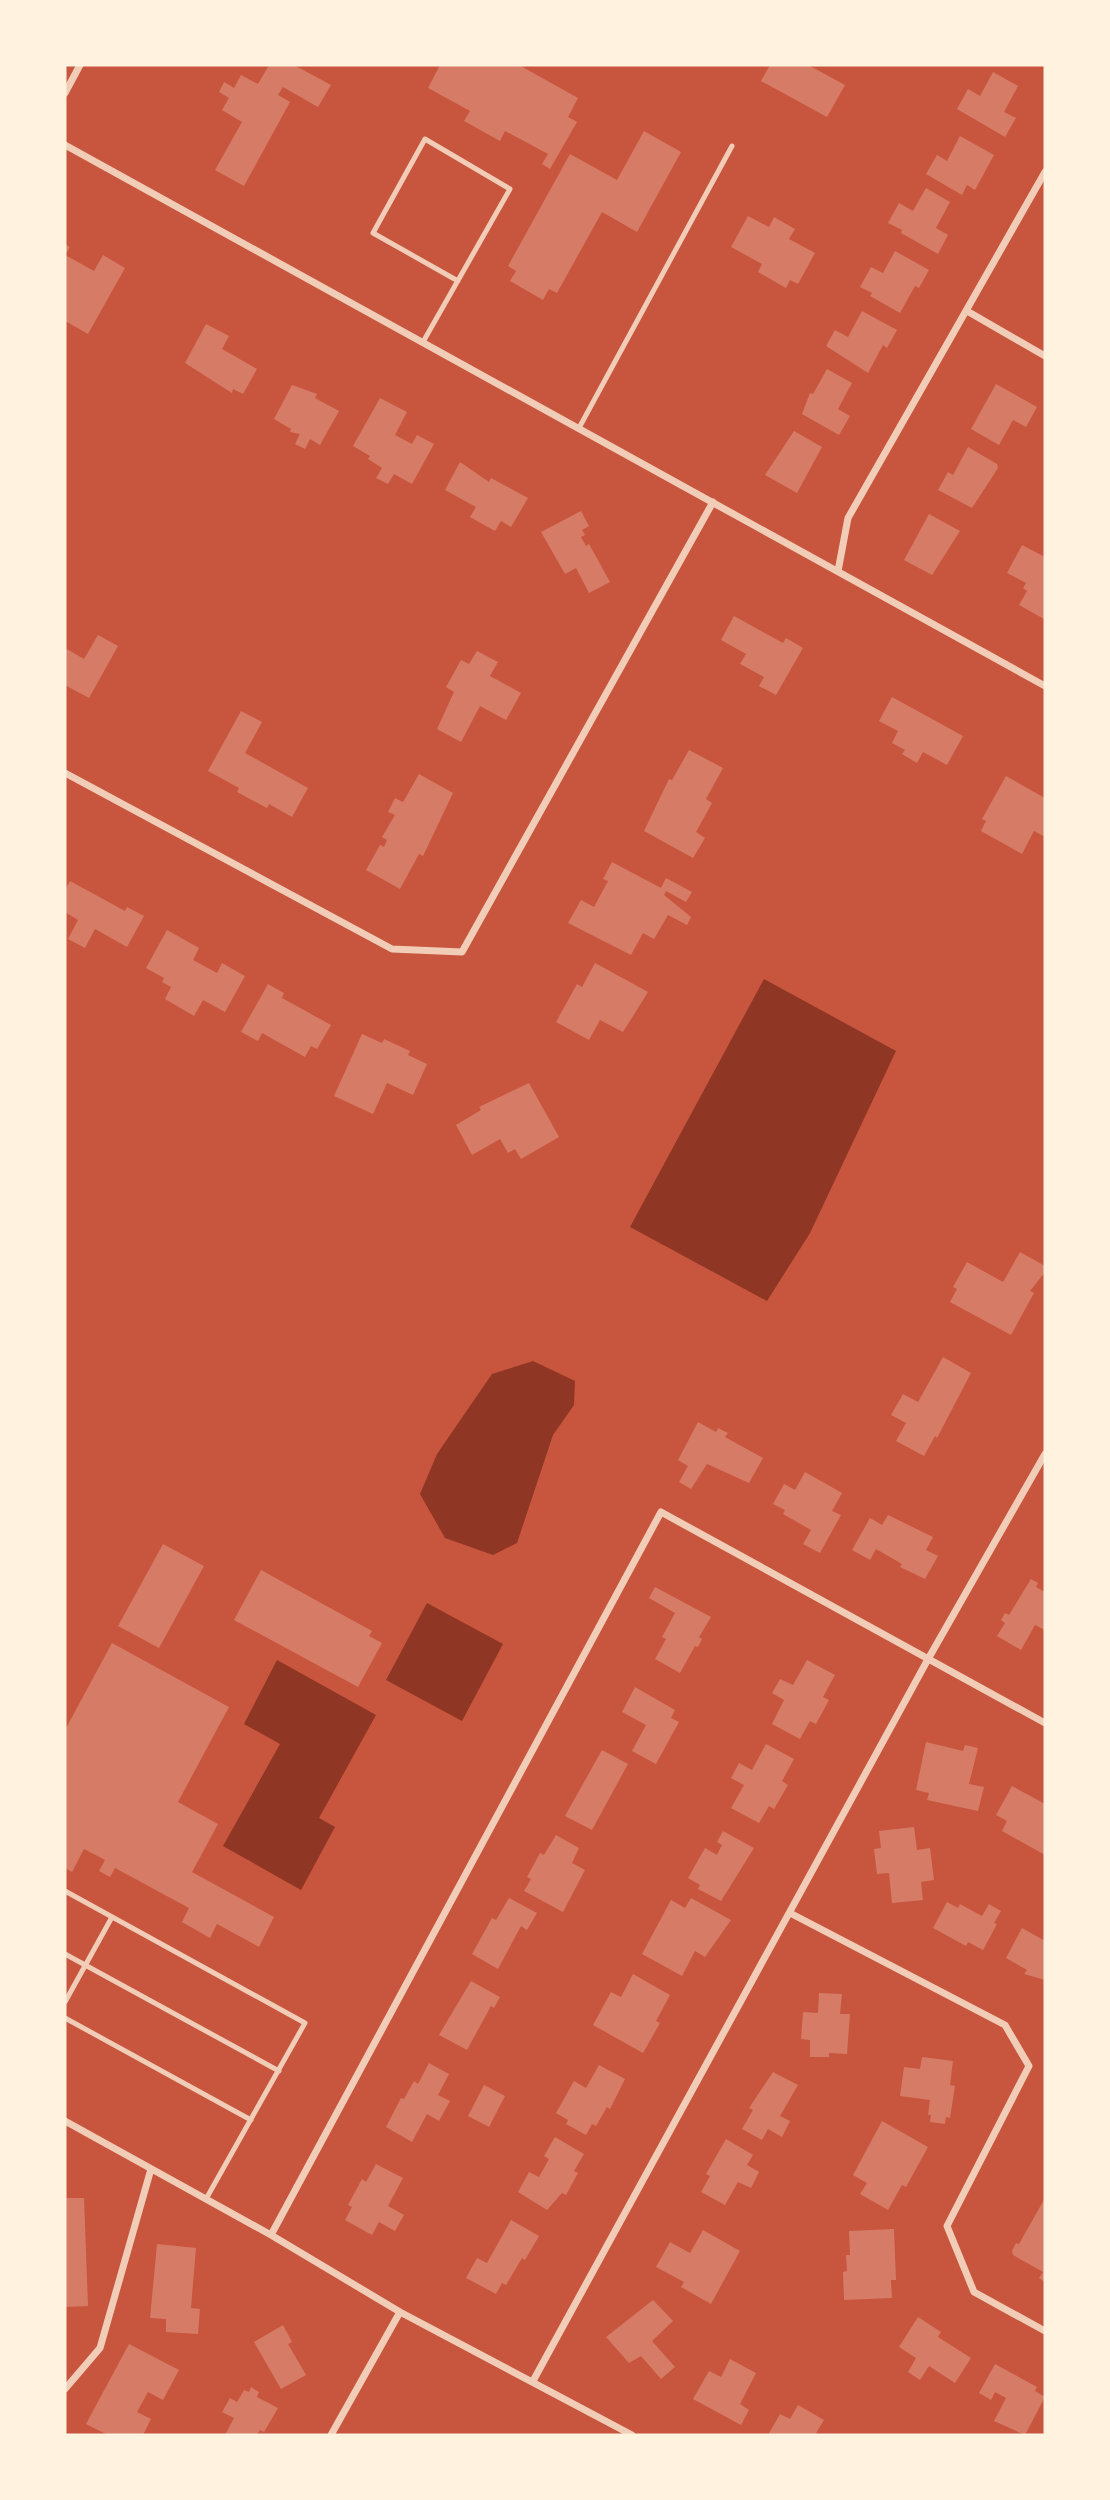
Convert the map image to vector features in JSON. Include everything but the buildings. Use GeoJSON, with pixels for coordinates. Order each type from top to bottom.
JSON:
{"type":"FeatureCollection","features":[{"type":"Feature","properties":{"kind":"street"},"geometry":{"type":"LineString","coordinates":[[65,93],[80,65]]}},
{"type":"Feature","properties":{"kind":"street"},"geometry":{"type":"LineString","coordinates":[[65,145],[1045,686]]}},
{"type":"Feature","properties":{"kind":"street"},"geometry":{"type":"LineString","coordinates":[[838,571],[848,518],[1045,172]]}},
{"type":"Feature","properties":{"kind":"street"},"geometry":{"type":"LineString","coordinates":[[967,311],[1045,356]]}},
{"type":"Feature","properties":{"kind":"street"},"geometry":{"type":"LineString","coordinates":[[65,774],[392,949],[462,952],[713,502]]}},
{"type":"Feature","properties":{"kind":"street"},"geometry":{"type":"LineString","coordinates":[[533,2381],[927,1661],[1045,1454]]}},
{"type":"Feature","properties":{"kind":"street"},"geometry":{"type":"LineString","coordinates":[[271,2235],[661,1512],[927,1661],[1045,1723]]}},
{"type":"Feature","properties":{"kind":"street"},"geometry":{"type":"LineString","coordinates":[[790,1913],[1005,2025],[1029,2066],[947,2226],[974,2292],[1045,2332]]}},
{"type":"Feature","properties":{"kind":"street"},"geometry":{"type":"LineString","coordinates":[[65,2122],[271,2235],[400,2312],[632,2435]]}},
{"type":"Feature","properties":{"kind":"street"},"geometry":{"type":"LineString","coordinates":[[65,2389],[100,2348],[151,2169]]}},
{"type":"Feature","properties":{"kind":"street"},"geometry":{"type":"LineString","coordinates":[[331,2435],[400,2312]]}},
{"type":"Feature","properties":{"kind":"lane"},"geometry":{"type":"LineString","coordinates":[[423,342],[458,281],[510,189],[425,139],[373,233],[458,281]]}},
{"type":"Feature","properties":{"kind":"lane"},"geometry":{"type":"LineString","coordinates":[[579,428],[732,146]]}},
{"type":"Feature","properties":{"kind":"lane"},"geometry":{"type":"LineString","coordinates":[[65,1891],[306,2023],[206,2199]]}},
{"type":"Feature","properties":{"kind":"lane"},"geometry":{"type":"LineString","coordinates":[[65,2001],[112,1917]]}},
{"type":"Feature","properties":{"kind":"lane"},"geometry":{"type":"LineString","coordinates":[[65,1954],[279,2071]]}},
{"type":"Feature","properties":{"kind":"lane"},"geometry":{"type":"LineString","coordinates":[[65,2018],[251,2120]]}},
{"type":"Feature","properties":{"kind":"shaded area"},"geometry":{"type":"Polygon","coordinates":[[[764,979],[896,1051],[810,1233],[767,1301],[630,1227],[764,979]]]}},
{"type":"Feature","properties":{"kind":"shaded area"},"geometry":{"type":"Polygon","coordinates":[[[533,1361],[575,1381],[574,1405],[553,1435],[517,1543],[493,1555],[445,1538],[420,1494],[437,1454],[492,1374],[533,1361]]]}},
{"type":"Feature","properties":{"kind":"shaded area"},"geometry":{"type":"Polygon","coordinates":[[[427,1603],[503,1644],[462,1721],[386,1680],[427,1603]]]}},
{"type":"Feature","properties":{"kind":"shaded area"},"geometry":{"type":"Polygon","coordinates":[[[277,1660],[376,1715],[319,1818],[335,1827],[301,1890],[223,1846],[280,1744],[244,1724],[277,1660]]]}}]}
